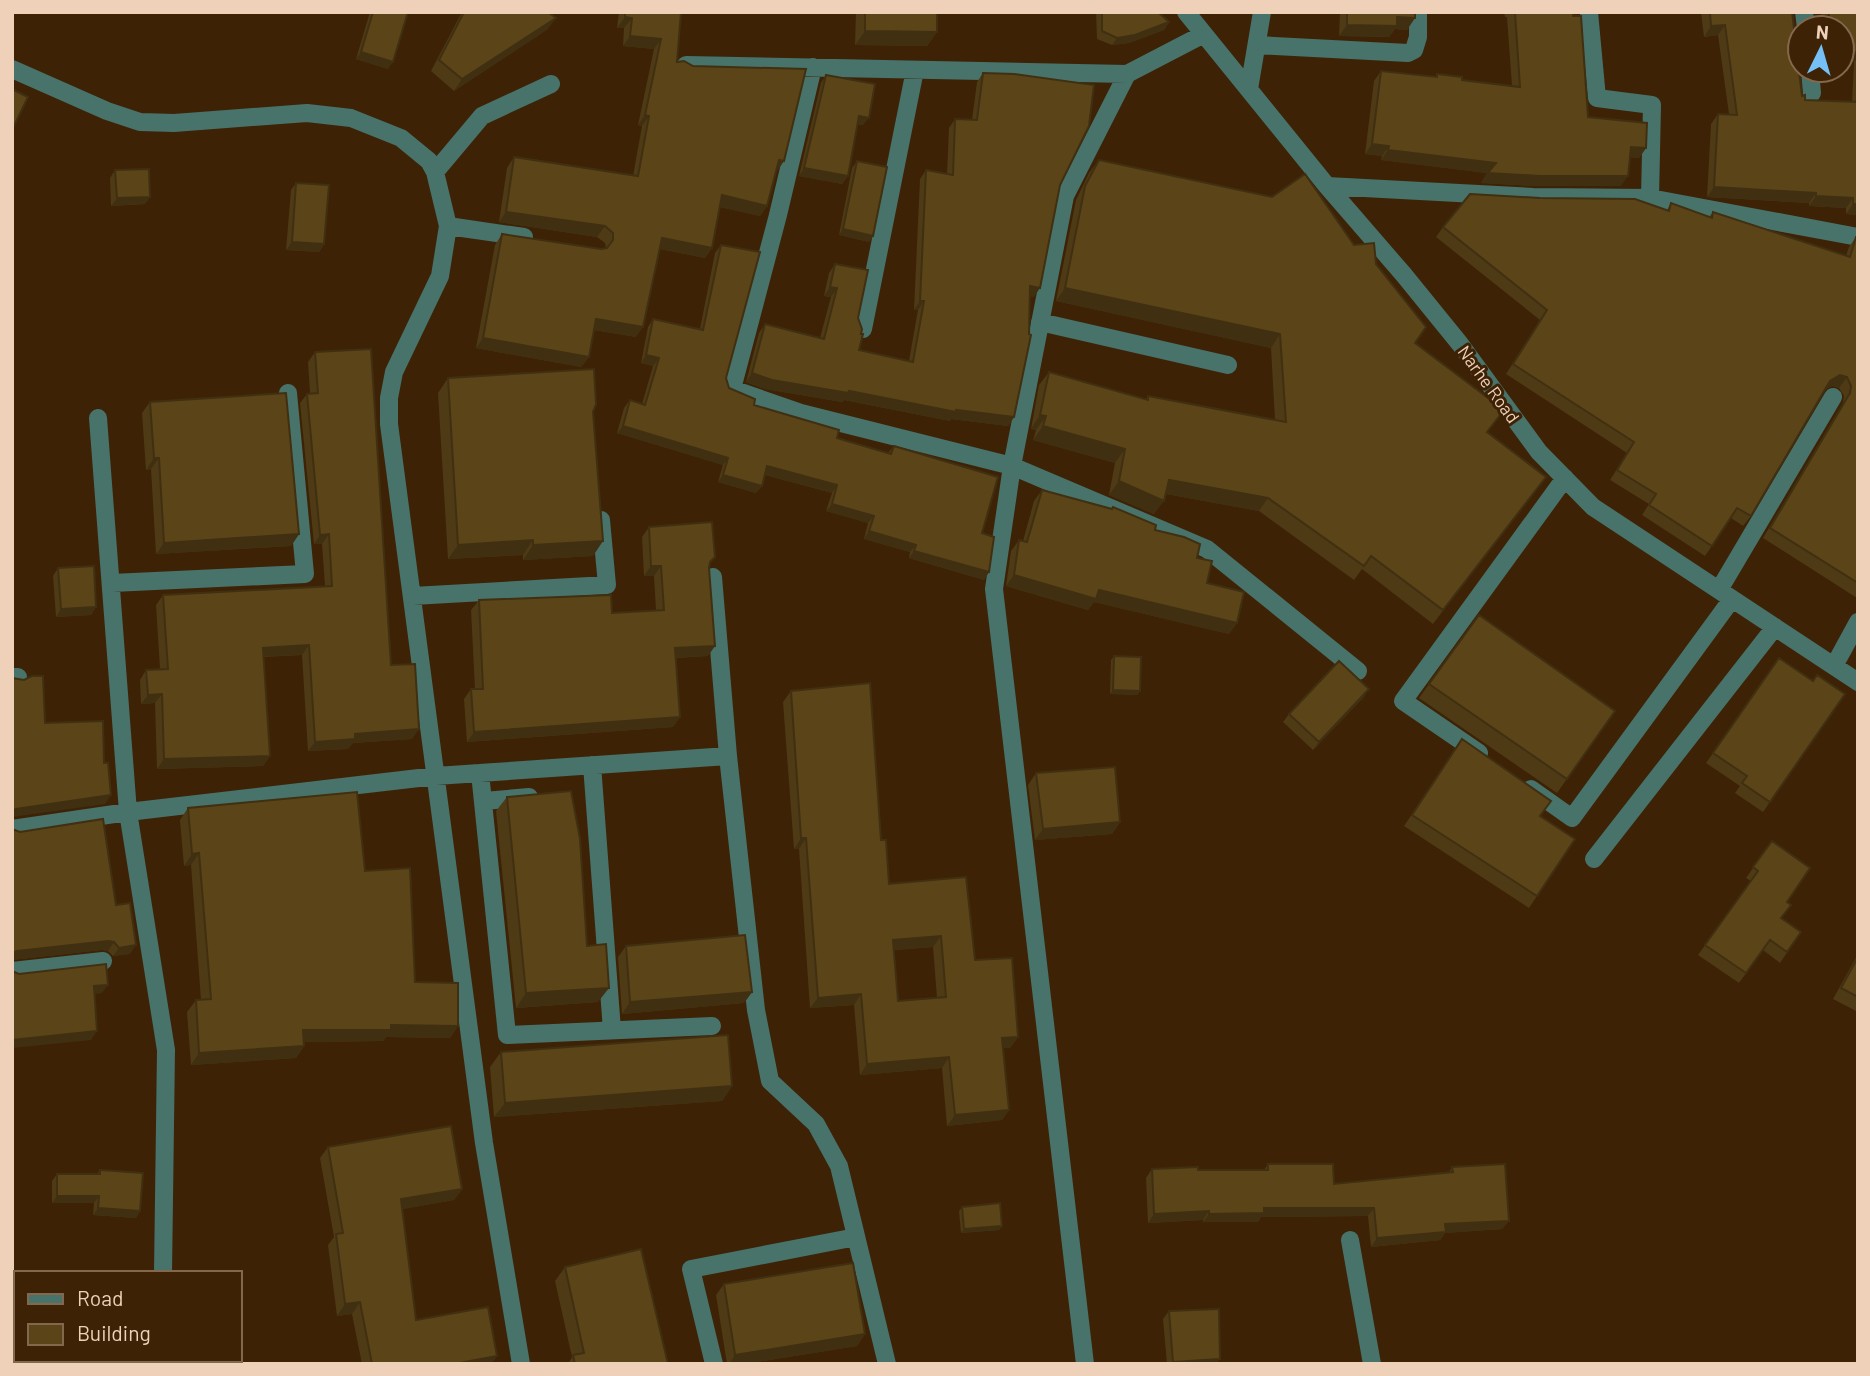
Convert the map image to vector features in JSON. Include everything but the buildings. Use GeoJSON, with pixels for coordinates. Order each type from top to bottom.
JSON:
{"type":"FeatureCollection","features":[{"type":"Feature","properties":{"kind":"street"},"geometry":{"type":"LineString","coordinates":[[1249,89],[1262,12]]}},
{"type":"Feature","properties":{"kind":"street"},"geometry":{"type":"LineString","coordinates":[[1256,45],[1408,53],[1414,50],[1418,37],[1418,12]]}},
{"type":"Feature","properties":{"kind":"street"},"geometry":{"type":"LineString","coordinates":[[1590,12],[1597,98],[1652,105],[1650,198]]}},
{"type":"Feature","properties":{"kind":"street","name":"Narhe Road"},"geometry":{"type":"LineString","coordinates":[[1188,14],[1327,186],[1460,344],[1539,452],[1594,507],[1858,682]]}},
{"type":"Feature","properties":{"kind":"street"},"geometry":{"type":"LineString","coordinates":[[686,65],[1126,74],[1204,34]]}},
{"type":"Feature","properties":{"kind":"street"},"geometry":{"type":"LineString","coordinates":[[813,67],[778,215],[732,389],[801,413],[1012,466],[1207,549],[1358,671]]}},
{"type":"Feature","properties":{"kind":"street"},"geometry":{"type":"LineString","coordinates":[[12,69],[107,111],[141,122],[307,113],[351,118],[401,138],[429,161],[435,172],[447,226],[440,276],[394,372],[389,398],[389,424],[484,1143],[521,1364]]}},
{"type":"Feature","properties":{"kind":"street"},"geometry":{"type":"LineString","coordinates":[[863,329],[915,70]]}},
{"type":"Feature","properties":{"kind":"street"},"geometry":{"type":"LineString","coordinates":[[1085,1364],[994,589],[1012,466],[1065,196],[1126,74]]}},
{"type":"Feature","properties":{"kind":"street"},"geometry":{"type":"LineString","coordinates":[[435,172],[482,116],[551,84]]}},
{"type":"Feature","properties":{"kind":"street"},"geometry":{"type":"LineString","coordinates":[[1811,84],[1812,93]]}},
{"type":"Feature","properties":{"kind":"street"},"geometry":{"type":"LineString","coordinates":[[1327,186],[1533,197],[1650,198],[1858,237]]}},
{"type":"Feature","properties":{"kind":"street"},"geometry":{"type":"LineString","coordinates":[[447,226],[541,240]]}},
{"type":"Feature","properties":{"kind":"street"},"geometry":{"type":"LineString","coordinates":[[1040,322],[1228,365]]}},
{"type":"Feature","properties":{"kind":"street"},"geometry":{"type":"LineString","coordinates":[[112,583],[305,573],[288,393]]}},
{"type":"Feature","properties":{"kind":"street"},"geometry":{"type":"LineString","coordinates":[[1516,779],[1572,818],[1726,594],[1833,397]]}},
{"type":"Feature","properties":{"kind":"street"},"geometry":{"type":"LineString","coordinates":[[98,418],[128,812],[166,1050],[163,1271]]}},
{"type":"Feature","properties":{"kind":"street"},"geometry":{"type":"LineString","coordinates":[[1493,764],[1403,701],[1565,478]]}},
{"type":"Feature","properties":{"kind":"street"},"geometry":{"type":"LineString","coordinates":[[413,596],[607,585],[600,505]]}},
{"type":"Feature","properties":{"kind":"street"},"geometry":{"type":"LineString","coordinates":[[713,577],[728,756],[756,1010],[770,1080],[816,1124],[839,1166],[887,1364]]}},
{"type":"Feature","properties":{"kind":"street"},"geometry":{"type":"LineString","coordinates":[[1834,666],[1858,622]]}},
{"type":"Feature","properties":{"kind":"street"},"geometry":{"type":"LineString","coordinates":[[1594,859],[1775,627]]}},
{"type":"Feature","properties":{"kind":"street"},"geometry":{"type":"LineString","coordinates":[[12,828],[436,776],[728,756]]}},
{"type":"Feature","properties":{"kind":"street"},"geometry":{"type":"LineString","coordinates":[[592,765],[612,1030]]}},
{"type":"Feature","properties":{"kind":"street"},"geometry":{"type":"LineString","coordinates":[[480,773],[506,1035],[712,1026]]}},
{"type":"Feature","properties":{"kind":"street"},"geometry":{"type":"LineString","coordinates":[[484,801],[546,795]]}},
{"type":"Feature","properties":{"kind":"street"},"geometry":{"type":"LineString","coordinates":[[12,971],[103,961]]}},
{"type":"Feature","properties":{"kind":"street"},"geometry":{"type":"LineString","coordinates":[[714,1364],[691,1269],[856,1237]]}},
{"type":"Feature","properties":{"kind":"street"},"geometry":{"type":"LineString","coordinates":[[1350,1240],[1372,1364]]}}]}
